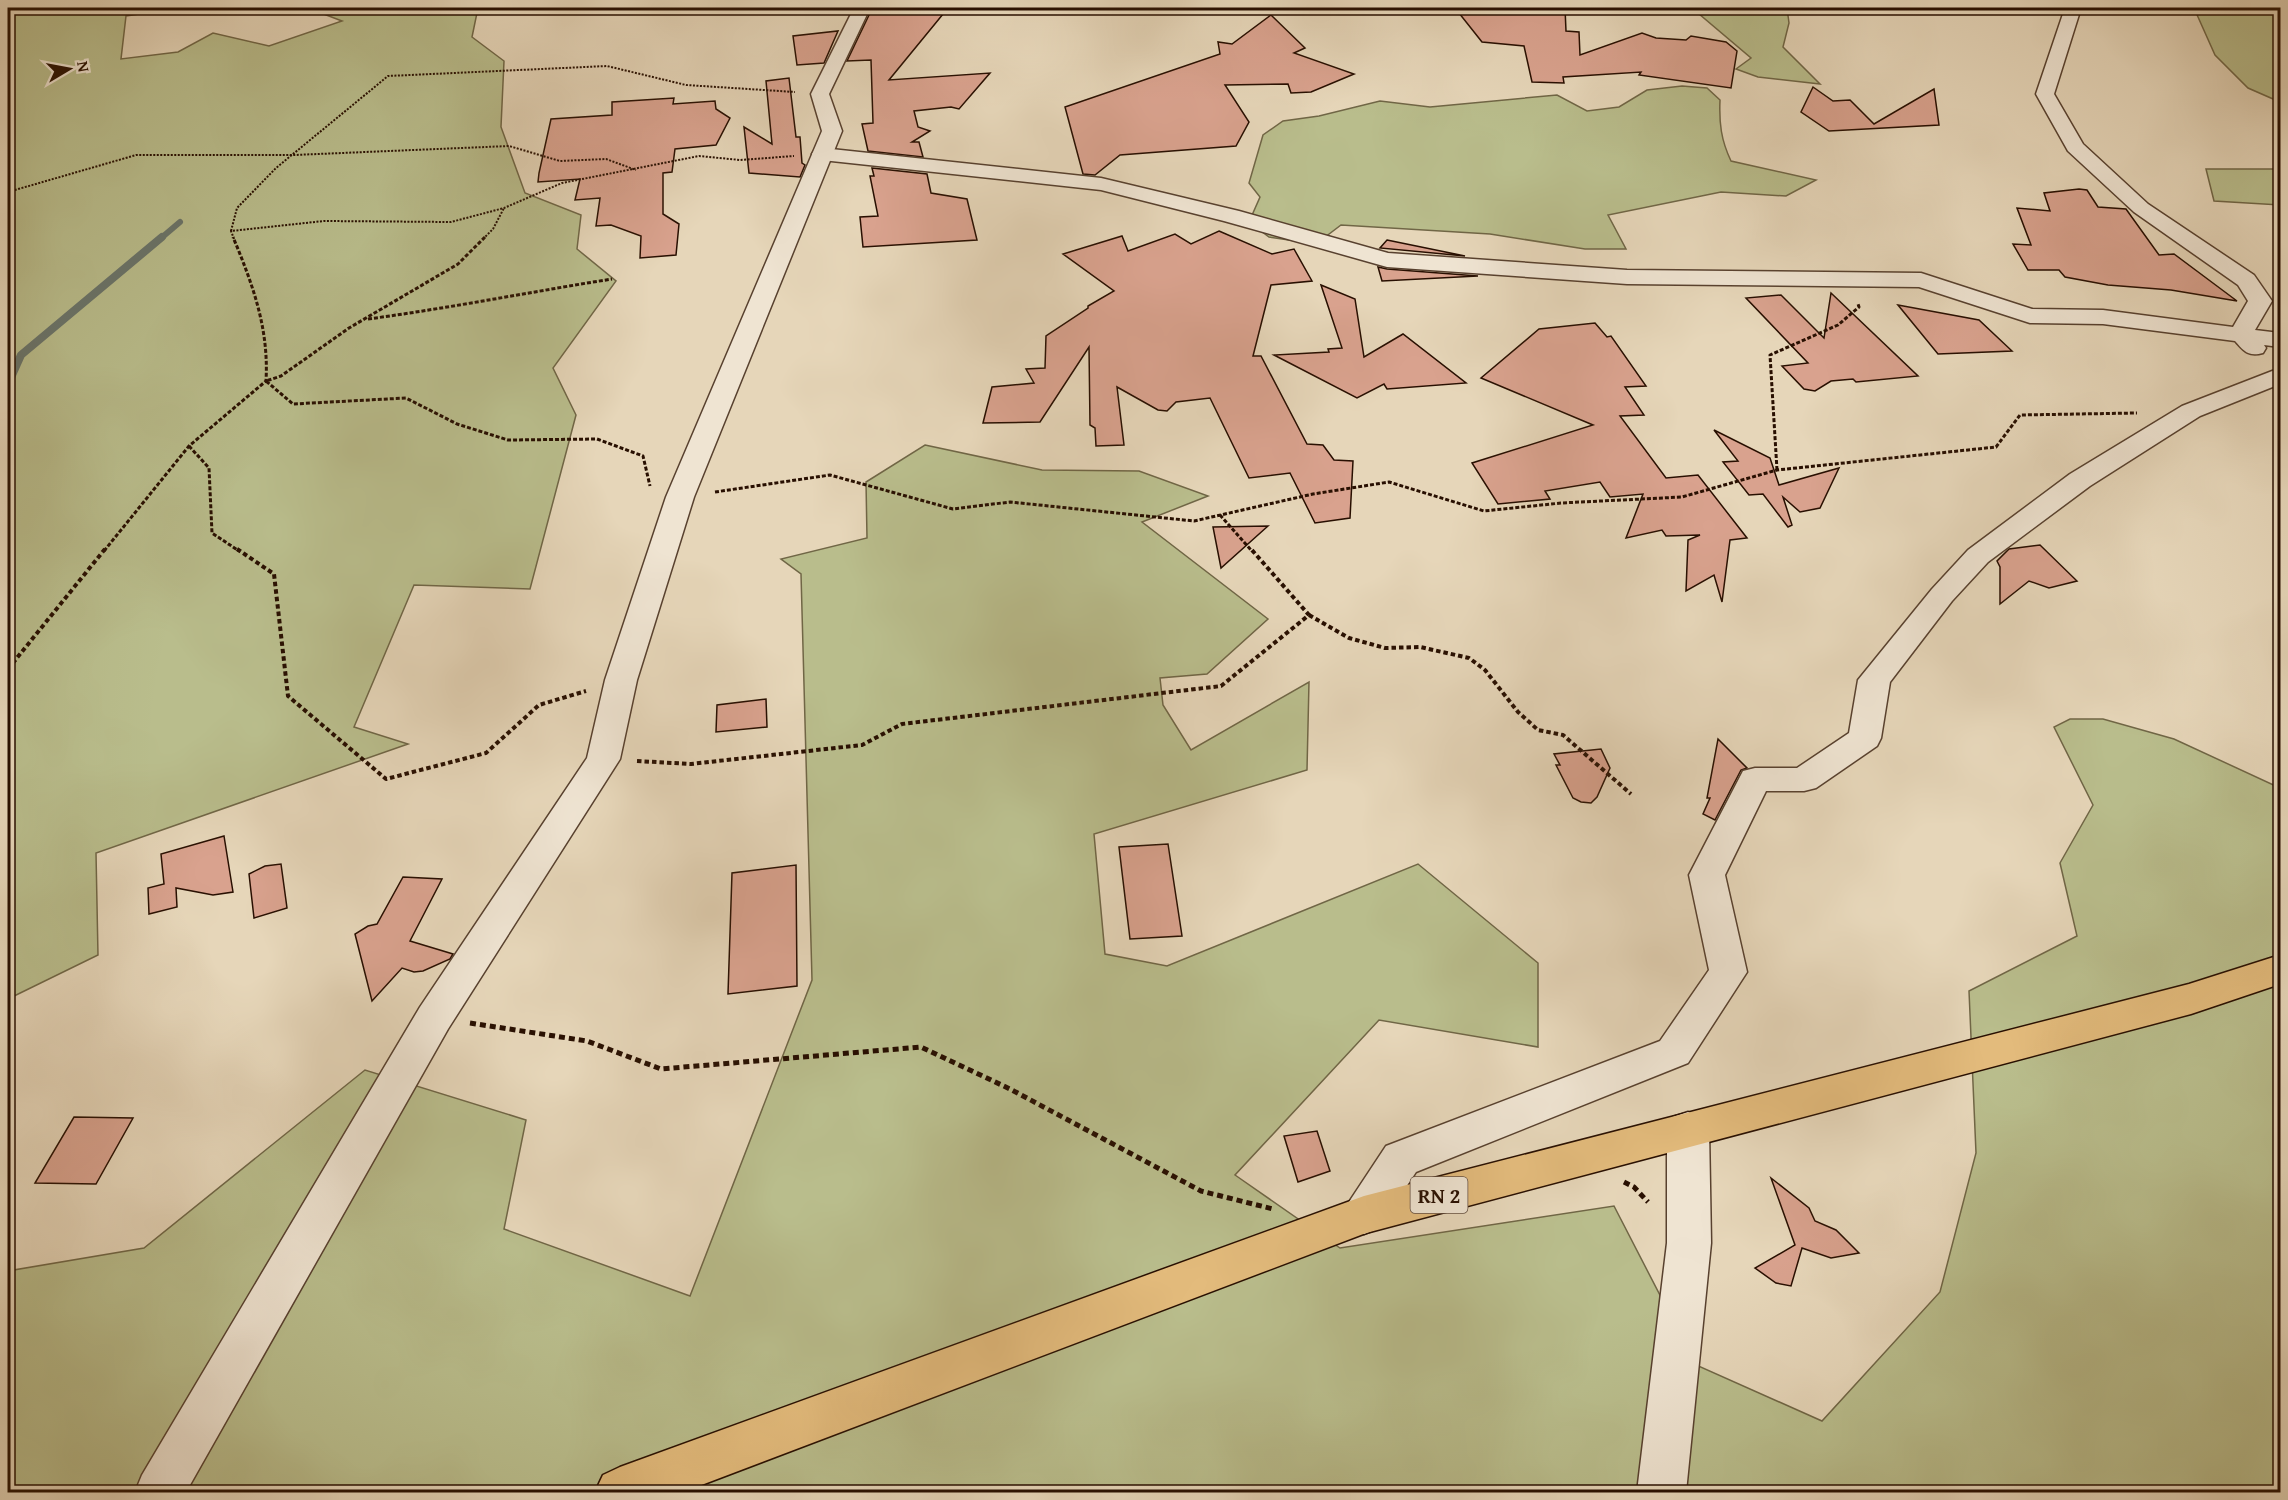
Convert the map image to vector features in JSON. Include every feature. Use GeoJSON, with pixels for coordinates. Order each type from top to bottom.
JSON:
{"type":"FeatureCollection","features":[{"type":"Feature","properties":{"kind":"main road","name":"RN 2"},"geometry":{"type":"LineString","coordinates":[[620,1492],[1364,1215],[2191,999],[2280,969]]}},
{"type":"Feature","properties":{"kind":"street"},"geometry":{"type":"LineString","coordinates":[[159,1492],[434,1018],[603,759],[621,680],[681,497],[832,131],[820,94],[862,8]]}},
{"type":"Feature","properties":{"kind":"street"},"geometry":{"type":"LineString","coordinates":[[2073,8],[2045,94],[2075,147],[2141,208],[2246,280],[2260,301],[2241,334]]}},
{"type":"Feature","properties":{"kind":"street"},"geometry":{"type":"LineString","coordinates":[[822,154],[1101,184],[1231,216],[1387,260],[1627,277],[1921,280],[2030,316],[2103,316],[2280,340]]}},
{"type":"Feature","properties":{"kind":"street"},"geometry":{"type":"LineString","coordinates":[[1364,1215],[1401,1159],[1674,1052],[1728,972],[1707,875],[1755,779],[1804,780],[1865,738],[1874,680],[1942,595],[1978,556],[2080,480],[2191,411],[2280,375],[2241,334]]}},
{"type":"Feature","properties":{"kind":"street"},"geometry":{"type":"LineString","coordinates":[[1660,1492],[1689,1243],[1688,1129]]}},
{"type":"Feature","properties":{"kind":"path"},"geometry":{"type":"LineString","coordinates":[[266,381],[269,358],[266,327],[257,296],[231,231],[237,208],[276,168],[388,76],[607,66],[686,85],[820,94]]}},
{"type":"Feature","properties":{"kind":"path"},"geometry":{"type":"LineString","coordinates":[[8,192],[136,155],[294,154],[509,146],[560,161],[606,159],[636,170]]}},
{"type":"Feature","properties":{"kind":"path"},"geometry":{"type":"LineString","coordinates":[[231,231],[324,221],[451,222],[504,208],[562,183],[699,156],[740,160],[822,154]]}},
{"type":"Feature","properties":{"kind":"path"},"geometry":{"type":"LineString","coordinates":[[8,669],[189,446],[266,381],[281,376],[362,321],[458,264],[493,229],[504,208]]}},
{"type":"Feature","properties":{"kind":"path"},"geometry":{"type":"LineString","coordinates":[[362,321],[453,308],[503,296],[612,279]]}},
{"type":"Feature","properties":{"kind":"path"},"geometry":{"type":"LineString","coordinates":[[1777,470],[1770,355],[1838,326],[1859,307],[1844,280]]}},
{"type":"Feature","properties":{"kind":"path"},"geometry":{"type":"LineString","coordinates":[[266,381],[293,405],[406,398],[457,424],[508,440],[597,439],[643,456],[651,487],[681,497],[830,475],[953,508],[1010,502],[1194,521],[1313,494],[1389,482],[1484,511],[1682,497],[1777,470],[1996,447],[2020,415],[2191,411]]}},
{"type":"Feature","properties":{"kind":"path"},"geometry":{"type":"LineString","coordinates":[[189,446],[209,468],[212,533],[274,574],[288,696],[386,779],[486,753],[539,705],[621,680]]}},
{"type":"Feature","properties":{"kind":"path"},"geometry":{"type":"LineString","coordinates":[[1220,515],[1309,615],[1349,638],[1385,648],[1420,647],[1469,658],[1485,670],[1518,712],[1538,730],[1563,735],[1631,794]]}},
{"type":"Feature","properties":{"kind":"path"},"geometry":{"type":"LineString","coordinates":[[603,759],[691,764],[862,745],[902,724],[1221,686],[1309,615]]}},
{"type":"Feature","properties":{"kind":"path"},"geometry":{"type":"LineString","coordinates":[[434,1018],[587,1041],[661,1069],[921,1047],[1010,1089],[1201,1191],[1280,1211]]}},
{"type":"Feature","properties":{"kind":"path"},"geometry":{"type":"LineString","coordinates":[[1574,1159],[1634,1187],[1689,1243]]}},
{"type":"Feature","properties":{"kind":"green space"},"geometry":{"type":"Polygon","coordinates":[[[8,8],[180,8],[126,16],[121,59],[178,52],[213,33],[269,46],[342,21],[321,13],[278,8],[478,8],[472,37],[504,61],[501,127],[525,193],[581,215],[577,249],[616,281],[553,368],[576,415],[530,589],[414,585],[354,727],[408,744],[96,853],[98,955],[8,999],[8,8]]]}},
{"type":"Feature","properties":{"kind":"green space"},"geometry":{"type":"Polygon","coordinates":[[[1692,8],[1787,8],[1789,23],[1783,47],[1820,84],[1758,77],[1736,69],[1751,58],[1692,8]]]}},
{"type":"Feature","properties":{"kind":"green space"},"geometry":{"type":"Polygon","coordinates":[[[2194,8],[2280,8],[2280,102],[2248,88],[2215,55],[2194,8]]]}},
{"type":"Feature","properties":{"kind":"green space"},"geometry":{"type":"Polygon","coordinates":[[[1682,86],[1707,88],[1720,100],[1721,131],[1731,161],[1816,180],[1786,196],[1721,192],[1608,215],[1626,249],[1585,249],[1490,234],[1341,225],[1316,244],[1269,237],[1249,222],[1260,197],[1249,183],[1263,135],[1283,121],[1319,116],[1380,101],[1430,107],[1557,95],[1587,111],[1619,107],[1647,90],[1682,86]]]}},
{"type":"Feature","properties":{"kind":"green space"},"geometry":{"type":"Polygon","coordinates":[[[2280,166],[2280,205],[2214,201],[2206,169],[2278,169],[2280,166]]]}},
{"type":"Feature","properties":{"kind":"green space"},"geometry":{"type":"Polygon","coordinates":[[[925,445],[1042,470],[1139,471],[1208,496],[1142,522],[1268,619],[1207,674],[1160,678],[1163,705],[1191,750],[1309,682],[1307,770],[1094,834],[1105,954],[1167,966],[1418,864],[1538,963],[1538,1047],[1379,1020],[1235,1175],[1340,1248],[1614,1206],[1696,1365],[1822,1421],[1940,1292],[1976,1153],[1969,991],[2077,936],[2060,863],[2093,805],[2054,727],[2070,719],[2103,719],[2174,739],[2280,788],[2280,1492],[8,1492],[8,1271],[144,1248],[365,1070],[526,1120],[504,1229],[690,1296],[812,980],[801,574],[781,559],[867,538],[866,482],[925,445]]]}},
{"type":"Feature","properties":{"kind":"building"},"geometry":{"type":"Polygon","coordinates":[[[883,8],[948,8],[889,80],[990,73],[959,109],[951,107],[914,111],[918,127],[930,131],[912,142],[919,142],[923,157],[868,151],[862,124],[873,123],[871,60],[847,61],[870,13],[883,8]]]}},
{"type":"Feature","properties":{"kind":"building"},"geometry":{"type":"Polygon","coordinates":[[[1455,8],[1565,8],[1566,31],[1579,32],[1580,55],[1642,33],[1656,38],[1686,40],[1691,36],[1726,42],[1737,51],[1731,88],[1639,75],[1641,72],[1563,77],[1564,83],[1532,82],[1524,46],[1482,42],[1455,8]]]}},
{"type":"Feature","properties":{"kind":"building"},"geometry":{"type":"Polygon","coordinates":[[[1271,15],[1305,48],[1294,53],[1354,74],[1311,92],[1291,93],[1288,84],[1225,85],[1249,122],[1236,146],[1120,155],[1095,175],[1083,174],[1065,107],[1220,54],[1218,42],[1232,44],[1271,15]]]}},
{"type":"Feature","properties":{"kind":"building"},"geometry":{"type":"Polygon","coordinates":[[[838,31],[824,63],[797,65],[793,36],[838,31]]]}},
{"type":"Feature","properties":{"kind":"building"},"geometry":{"type":"Polygon","coordinates":[[[789,78],[796,137],[800,137],[802,163],[805,165],[800,177],[749,173],[744,127],[772,144],[766,81],[789,78]]]}},
{"type":"Feature","properties":{"kind":"building"},"geometry":{"type":"Polygon","coordinates":[[[1813,87],[1833,101],[1850,100],[1874,124],[1934,89],[1939,125],[1829,131],[1801,112],[1813,87]]]}},
{"type":"Feature","properties":{"kind":"building"},"geometry":{"type":"Polygon","coordinates":[[[674,98],[673,104],[715,101],[716,109],[730,118],[716,145],[675,149],[672,172],[663,173],[663,214],[679,224],[676,255],[640,258],[641,236],[611,225],[596,226],[600,198],[575,200],[580,179],[538,182],[539,173],[551,119],[612,115],[612,102],[674,98]]]}},
{"type":"Feature","properties":{"kind":"building"},"geometry":{"type":"Polygon","coordinates":[[[872,168],[927,174],[931,193],[967,199],[977,240],[863,247],[860,217],[878,216],[870,176],[874,176],[872,168]]]}},
{"type":"Feature","properties":{"kind":"building"},"geometry":{"type":"Polygon","coordinates":[[[2087,190],[2098,207],[2126,209],[2159,255],[2174,254],[2237,301],[2171,290],[2108,285],[2065,277],[2059,270],[2028,270],[2013,244],[2031,245],[2017,208],[2050,211],[2044,193],[2087,190]]]}},
{"type":"Feature","properties":{"kind":"building"},"geometry":{"type":"Polygon","coordinates":[[[1219,231],[1272,254],[1294,249],[1312,281],[1271,285],[1253,356],[1261,356],[1307,444],[1323,445],[1334,460],[1353,461],[1350,518],[1315,523],[1290,473],[1249,478],[1210,398],[1176,402],[1167,411],[1158,410],[1117,387],[1124,445],[1096,446],[1095,428],[1090,425],[1089,347],[1040,422],[983,423],[992,387],[1034,383],[1026,369],[1045,368],[1046,336],[1088,306],[1114,291],[1063,254],[1122,236],[1128,251],[1175,234],[1191,244],[1219,231]]]}},
{"type":"Feature","properties":{"kind":"building"},"geometry":{"type":"Polygon","coordinates":[[[1387,240],[1465,256],[1380,248],[1387,240]]]}},
{"type":"Feature","properties":{"kind":"building"},"geometry":{"type":"Polygon","coordinates":[[[1378,267],[1387,269],[1478,276],[1382,281],[1378,267]]]}},
{"type":"Feature","properties":{"kind":"building"},"geometry":{"type":"Polygon","coordinates":[[[1321,285],[1355,299],[1364,357],[1403,334],[1466,383],[1387,389],[1384,384],[1357,398],[1274,355],[1329,352],[1328,349],[1342,348],[1321,285]]]}},
{"type":"Feature","properties":{"kind":"building"},"geometry":{"type":"Polygon","coordinates":[[[1831,293],[1918,376],[1856,382],[1853,379],[1831,381],[1815,391],[1804,389],[1782,366],[1808,363],[1746,298],[1781,295],[1824,338],[1831,293]]]}},
{"type":"Feature","properties":{"kind":"building"},"geometry":{"type":"Polygon","coordinates":[[[1898,305],[1979,320],[2012,351],[1938,354],[1898,305]]]}},
{"type":"Feature","properties":{"kind":"building"},"geometry":{"type":"Polygon","coordinates":[[[1595,323],[1607,337],[1611,336],[1646,386],[1625,387],[1644,415],[1620,416],[1666,478],[1698,475],[1747,538],[1730,540],[1722,602],[1714,575],[1686,591],[1688,540],[1700,535],[1666,536],[1662,530],[1626,538],[1643,494],[1610,497],[1600,482],[1545,491],[1550,499],[1498,504],[1472,463],[1593,425],[1481,378],[1539,329],[1595,323]]]}},
{"type":"Feature","properties":{"kind":"building"},"geometry":{"type":"Polygon","coordinates":[[[1714,430],[1770,458],[1779,485],[1839,468],[1820,508],[1800,512],[1783,497],[1792,525],[1788,527],[1763,494],[1749,495],[1723,462],[1738,461],[1714,430]]]}},
{"type":"Feature","properties":{"kind":"building"},"geometry":{"type":"Polygon","coordinates":[[[1268,526],[1221,568],[1213,527],[1268,526]]]}},
{"type":"Feature","properties":{"kind":"building"},"geometry":{"type":"Polygon","coordinates":[[[2040,545],[2077,581],[2049,588],[2029,581],[2000,604],[2000,567],[1997,561],[2009,549],[2040,545]]]}},
{"type":"Feature","properties":{"kind":"building"},"geometry":{"type":"Polygon","coordinates":[[[766,699],[767,727],[716,732],[717,705],[766,699]]]}},
{"type":"Feature","properties":{"kind":"building"},"geometry":{"type":"Polygon","coordinates":[[[1718,739],[1747,768],[1741,770],[1715,820],[1703,814],[1710,798],[1707,798],[1718,739]]]}},
{"type":"Feature","properties":{"kind":"building"},"geometry":{"type":"Polygon","coordinates":[[[1601,749],[1610,768],[1597,797],[1591,803],[1581,802],[1573,798],[1556,765],[1560,765],[1554,754],[1601,749]]]}},
{"type":"Feature","properties":{"kind":"building"},"geometry":{"type":"Polygon","coordinates":[[[224,836],[233,892],[213,895],[176,888],[177,907],[149,914],[148,888],[164,884],[161,854],[224,836]]]}},
{"type":"Feature","properties":{"kind":"building"},"geometry":{"type":"Polygon","coordinates":[[[1168,844],[1182,936],[1130,939],[1119,847],[1168,844]]]}},
{"type":"Feature","properties":{"kind":"building"},"geometry":{"type":"Polygon","coordinates":[[[281,864],[287,908],[254,918],[249,874],[265,866],[281,864]]]}},
{"type":"Feature","properties":{"kind":"building"},"geometry":{"type":"Polygon","coordinates":[[[796,865],[797,986],[728,994],[732,873],[796,865]]]}},
{"type":"Feature","properties":{"kind":"building"},"geometry":{"type":"Polygon","coordinates":[[[403,877],[442,879],[410,941],[453,954],[450,959],[423,971],[414,972],[402,968],[372,1001],[355,934],[368,926],[377,924],[403,877]]]}},
{"type":"Feature","properties":{"kind":"building"},"geometry":{"type":"Polygon","coordinates":[[[74,1117],[133,1118],[96,1184],[35,1183],[74,1117]]]}},
{"type":"Feature","properties":{"kind":"building"},"geometry":{"type":"Polygon","coordinates":[[[1317,1131],[1330,1171],[1298,1182],[1284,1136],[1317,1131]]]}},
{"type":"Feature","properties":{"kind":"building"},"geometry":{"type":"Polygon","coordinates":[[[1771,1178],[1809,1208],[1815,1221],[1836,1230],[1859,1253],[1831,1258],[1802,1248],[1791,1286],[1776,1283],[1755,1268],[1795,1245],[1771,1178]]]}},
{"type":"Feature","properties":{"kind":"waterway"},"geometry":{"type":"LineString","coordinates":[[160,239],[180,222]]}},
{"type":"Feature","properties":{"kind":"waterway"},"geometry":{"type":"LineString","coordinates":[[8,384],[21,355],[162,237]]}}]}
